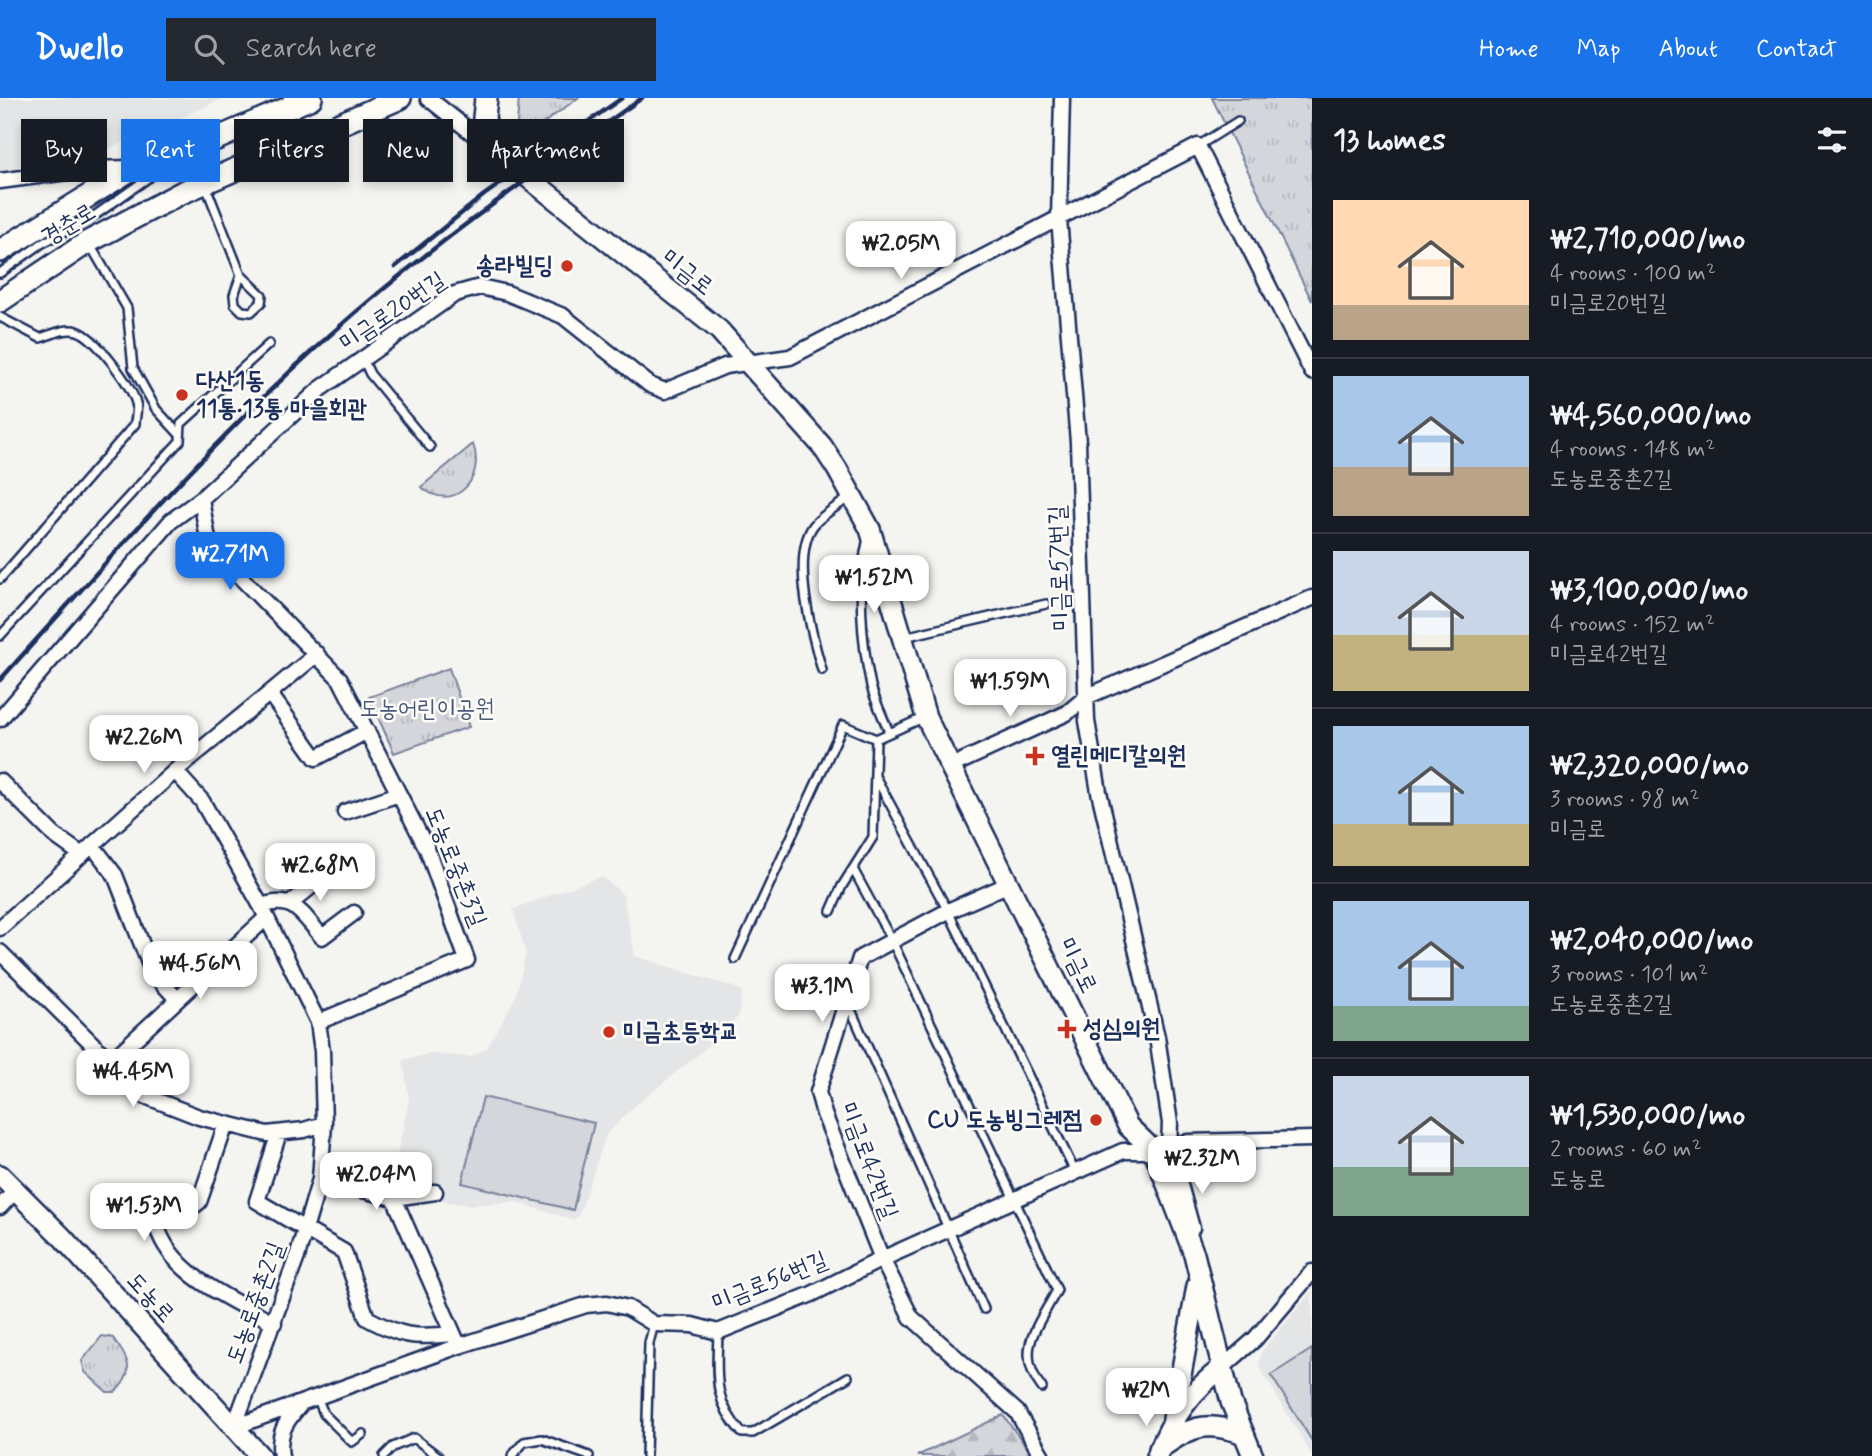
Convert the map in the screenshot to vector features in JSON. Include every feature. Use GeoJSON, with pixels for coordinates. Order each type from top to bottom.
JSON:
{"type":"FeatureCollection","features":[{"type":"Feature","properties":{"kind":"main road","name":"경춘로"},"geometry":{"type":"LineString","coordinates":[[0,301],[88,242],[205,184],[400,98]]}},
{"type":"Feature","properties":{"kind":"main road"},"geometry":{"type":"LineString","coordinates":[[484,119],[486,98]]}},
{"type":"Feature","properties":{"kind":"main road","name":"경춘로"},"geometry":{"type":"LineString","coordinates":[[220,137],[301,100]]}},
{"type":"Feature","properties":{"kind":"main road","name":"경춘로"},"geometry":{"type":"LineString","coordinates":[[0,250],[121,176]]}},
{"type":"Feature","properties":{"kind":"street","name":"미금로"},"geometry":{"type":"LineString","coordinates":[[428,98],[467,129]]}},
{"type":"Feature","properties":{"kind":"street","name":"미금로57번길"},"geometry":{"type":"LineString","coordinates":[[1062,98],[1059,219],[1078,442],[1086,697],[1099,792],[1157,1037],[1170,1123],[1162,1148]]}},
{"type":"Feature","properties":{"kind":"street"},"geometry":{"type":"LineString","coordinates":[[748,360],[790,357],[1198,146],[1312,372]]}},
{"type":"Feature","properties":{"kind":"street"},"geometry":{"type":"LineString","coordinates":[[0,181],[121,168]]}},
{"type":"Feature","properties":{"kind":"street","name":"미금로"},"geometry":{"type":"LineString","coordinates":[[534,182],[719,330],[822,446],[852,495],[870,529],[926,717],[949,767],[1128,1126],[1162,1148],[1194,1254],[1223,1367]]}},
{"type":"Feature","properties":{"kind":"street","name":"미금로20번길"},"geometry":{"type":"LineString","coordinates":[[0,719],[171,521],[201,499],[320,389],[455,294],[480,287],[507,293],[563,316],[649,384],[665,391],[725,366],[748,360]]}},
{"type":"Feature","properties":{"kind":"street","name":"도농로중촌3길"},"geometry":{"type":"LineString","coordinates":[[201,499],[209,545],[340,679],[427,849],[467,960],[318,1022]]}},
{"type":"Feature","properties":{"kind":"street"},"geometry":{"type":"LineString","coordinates":[[949,767],[1067,713],[1086,697],[1312,598]]}},
{"type":"Feature","properties":{"kind":"street"},"geometry":{"type":"LineString","coordinates":[[0,928],[175,771],[317,654]]}},
{"type":"Feature","properties":{"kind":"street"},"geometry":{"type":"LineString","coordinates":[[271,694],[316,758],[367,731]]}},
{"type":"Feature","properties":{"kind":"street","name":"도농로중촌2길"},"geometry":{"type":"LineString","coordinates":[[175,771],[202,801],[263,912],[318,1022],[325,1081],[320,1179],[274,1323],[234,1427]]}},
{"type":"Feature","properties":{"kind":"street"},"geometry":{"type":"LineString","coordinates":[[0,781],[54,835],[87,850],[115,875],[153,973],[177,999]]}},
{"type":"Feature","properties":{"kind":"street"},"geometry":{"type":"LineString","coordinates":[[345,812],[399,794]]}},
{"type":"Feature","properties":{"kind":"street"},"geometry":{"type":"LineString","coordinates":[[290,904],[327,874]]}},
{"type":"Feature","properties":{"kind":"street","name":"미금로42번길"},"geometry":{"type":"LineString","coordinates":[[1009,884],[948,911],[860,958],[818,1092],[824,1114],[882,1259],[911,1317],[1017,1412],[1042,1456]]}},
{"type":"Feature","properties":{"kind":"street"},"geometry":{"type":"LineString","coordinates":[[111,1060],[177,999],[263,912],[279,900],[290,904],[322,937],[354,913]]}},
{"type":"Feature","properties":{"kind":"street"},"geometry":{"type":"LineString","coordinates":[[0,952],[70,1025],[111,1060],[145,1096],[226,1124],[267,1134],[324,1124]]}},
{"type":"Feature","properties":{"kind":"street"},"geometry":{"type":"LineString","coordinates":[[226,1124],[200,1202],[186,1212],[162,1215],[157,1227],[162,1243],[188,1274],[274,1323]]}},
{"type":"Feature","properties":{"kind":"street"},"geometry":{"type":"LineString","coordinates":[[279,1133],[257,1201],[344,1252],[367,1318],[389,1330],[415,1338],[456,1340],[394,1198]]}},
{"type":"Feature","properties":{"kind":"street","name":"미금로56번길"},"geometry":{"type":"LineString","coordinates":[[234,1427],[302,1403],[456,1340],[586,1305],[607,1303],[628,1308],[654,1324],[692,1325],[718,1332],[812,1294],[882,1259],[1123,1151],[1312,1139]]}},
{"type":"Feature","properties":{"kind":"street","name":"도농로"},"geometry":{"type":"LineString","coordinates":[[0,1175],[63,1238],[260,1456]]}},
{"type":"Feature","properties":{"kind":"street"},"geometry":{"type":"LineString","coordinates":[[320,1179],[394,1198],[435,1192]]}},
{"type":"Feature","properties":{"kind":"street"},"geometry":{"type":"LineString","coordinates":[[0,1207],[15,1191]]}},
{"type":"Feature","properties":{"kind":"street"},"geometry":{"type":"LineString","coordinates":[[1158,1453],[1173,1419],[1201,1383],[1255,1339],[1312,1272]]}},
{"type":"Feature","properties":{"kind":"street"},"geometry":{"type":"LineString","coordinates":[[1173,1419],[1178,1382],[1194,1318],[1199,1274]]}},
{"type":"Feature","properties":{"kind":"street"},"geometry":{"type":"LineString","coordinates":[[1223,1367],[1241,1433],[1252,1456]]}},
{"type":"Feature","properties":{"kind":"street"},"geometry":{"type":"LineString","coordinates":[[1223,1367],[1267,1456]]}},
{"type":"Feature","properties":{"kind":"street"},"geometry":{"type":"LineString","coordinates":[[281,1456],[279,1446],[284,1423],[302,1403]]}},
{"type":"Feature","properties":{"kind":"street"},"geometry":{"type":"LineString","coordinates":[[1158,1453],[1189,1429],[1224,1427],[1241,1433]]}},
{"type":"Feature","properties":{"kind":"lane"},"geometry":{"type":"LineString","coordinates":[[355,116],[385,98]]}},
{"type":"Feature","properties":{"kind":"lane"},"geometry":{"type":"LineString","coordinates":[[1198,146],[1238,121]]}},
{"type":"Feature","properties":{"kind":"lane"},"geometry":{"type":"LineString","coordinates":[[0,273],[41,244],[97,214],[143,182]]}},
{"type":"Feature","properties":{"kind":"lane"},"geometry":{"type":"LineString","coordinates":[[205,184],[241,275],[262,295],[261,303],[251,312],[242,311],[235,304],[234,295],[241,275]]}},
{"type":"Feature","properties":{"kind":"lane"},"geometry":{"type":"LineString","coordinates":[[874,235],[932,251],[946,259],[953,274]]}},
{"type":"Feature","properties":{"kind":"lane"},"geometry":{"type":"LineString","coordinates":[[88,242],[127,308],[133,368],[156,409],[180,435]]}},
{"type":"Feature","properties":{"kind":"lane"},"geometry":{"type":"LineString","coordinates":[[0,317],[40,338],[64,330],[79,331],[104,354],[126,383],[137,405],[135,424],[0,579]]}},
{"type":"Feature","properties":{"kind":"lane"},"geometry":{"type":"LineString","coordinates":[[0,636],[180,441],[181,424],[269,344]]}},
{"type":"Feature","properties":{"kind":"lane"},"geometry":{"type":"LineString","coordinates":[[363,359],[370,374],[430,447]]}},
{"type":"Feature","properties":{"kind":"lane"},"geometry":{"type":"LineString","coordinates":[[822,670],[811,631],[803,554],[813,526],[852,495]]}},
{"type":"Feature","properties":{"kind":"lane"},"geometry":{"type":"LineString","coordinates":[[870,529],[863,555],[863,623],[871,687],[889,732]]}},
{"type":"Feature","properties":{"kind":"lane"},"geometry":{"type":"LineString","coordinates":[[901,638],[1046,604]]}},
{"type":"Feature","properties":{"kind":"lane"},"geometry":{"type":"LineString","coordinates":[[876,739],[926,717]]}},
{"type":"Feature","properties":{"kind":"lane"},"geometry":{"type":"LineString","coordinates":[[735,959],[843,725],[876,739]]}},
{"type":"Feature","properties":{"kind":"lane"},"geometry":{"type":"LineString","coordinates":[[831,911],[873,837],[876,739]]}},
{"type":"Feature","properties":{"kind":"lane"},"geometry":{"type":"LineString","coordinates":[[876,778],[948,911],[1076,1174]]}},
{"type":"Feature","properties":{"kind":"lane"},"geometry":{"type":"LineString","coordinates":[[853,869],[892,941],[1013,1202],[1057,1290],[1027,1351],[1031,1373],[1042,1388]]}},
{"type":"Feature","properties":{"kind":"lane"},"geometry":{"type":"LineString","coordinates":[[848,1003],[984,1309]]}},
{"type":"Feature","properties":{"kind":"lane"},"geometry":{"type":"LineString","coordinates":[[646,1456],[649,1343],[654,1324]]}},
{"type":"Feature","properties":{"kind":"lane"},"geometry":{"type":"LineString","coordinates":[[718,1332],[718,1393],[723,1409],[742,1433],[753,1433],[848,1377]]}},
{"type":"Feature","properties":{"kind":"lane"},"geometry":{"type":"LineString","coordinates":[[317,1397],[324,1413],[352,1442],[363,1434]]}},
{"type":"Feature","properties":{"kind":"lane"},"geometry":{"type":"LineString","coordinates":[[384,1456],[393,1447],[414,1438],[438,1456]]}},
{"type":"Feature","properties":{"kind":"lane"},"geometry":{"type":"LineString","coordinates":[[512,1456],[524,1442],[542,1439],[590,1456]]}},
{"type":"Feature","properties":{"kind":"shaded area"},"geometry":{"type":"Polygon","coordinates":[[[0,98],[225,98],[177,119],[121,119],[121,143],[107,149],[107,119],[21,119],[21,171],[0,172],[0,98]]]}},
{"type":"Feature","properties":{"kind":"shaded area","name":"미금초등학교"},"geometry":{"type":"Polygon","coordinates":[[[602,876],[623,895],[635,956],[742,990],[739,1016],[699,1054],[630,1110],[606,1135],[579,1215],[574,1220],[515,1202],[471,1205],[425,1199],[403,1207],[387,1202],[409,1100],[403,1060],[428,1054],[471,1057],[487,1048],[516,996],[526,953],[513,909],[602,876]]]}},
{"type":"Feature","properties":{"kind":"shaded area"},"geometry":{"type":"Polygon","coordinates":[[[1312,1291],[1312,1456],[1259,1366],[1261,1352],[1312,1291]]]}},
{"type":"Feature","properties":{"kind":"green space"},"geometry":{"type":"Polygon","coordinates":[[[519,98],[578,98],[549,119],[517,119],[519,98]]]}},
{"type":"Feature","properties":{"kind":"green space"},"geometry":{"type":"Polygon","coordinates":[[[1212,98],[1312,98],[1312,301],[1212,98]]]}},
{"type":"Feature","properties":{"kind":"green space"},"geometry":{"type":"Polygon","coordinates":[[[473,444],[475,470],[464,489],[455,495],[444,497],[421,487],[473,444]]]}},
{"type":"Feature","properties":{"kind":"green space","name":"도농어린이공원"},"geometry":{"type":"Polygon","coordinates":[[[449,668],[469,727],[394,753],[369,697],[449,668]]]}},
{"type":"Feature","properties":{"kind":"green space"},"geometry":{"type":"Polygon","coordinates":[[[483,1097],[594,1123],[573,1210],[462,1183],[483,1097]]]}},
{"type":"Feature","properties":{"kind":"green space"},"geometry":{"type":"Polygon","coordinates":[[[102,1336],[113,1338],[128,1365],[126,1378],[115,1392],[107,1392],[85,1372],[82,1361],[102,1336]]]}},
{"type":"Feature","properties":{"kind":"green space"},"geometry":{"type":"Polygon","coordinates":[[[1312,1349],[1312,1441],[1271,1375],[1312,1349]]]}},
{"type":"Feature","properties":{"kind":"green space"},"geometry":{"type":"Polygon","coordinates":[[[1003,1415],[1033,1456],[917,1456],[1003,1415]]]}},
{"type":"Feature","properties":{"kind":"railway"},"geometry":{"type":"LineString","coordinates":[[395,267],[484,195],[622,98]]}},
{"type":"Feature","properties":{"kind":"railway"},"geometry":{"type":"LineString","coordinates":[[0,680],[120,547],[243,417],[330,335],[443,242],[642,98]]}},
{"type":"Feature","properties":{"kind":"place","name":"송라빌딩"},"geometry":{"type":"Point","coordinates":[567,266]}},
{"type":"Feature","properties":{"kind":"place","name":"다산1동 11통·13통 마을회관"},"geometry":{"type":"Point","coordinates":[182,395]}},
{"type":"Feature","properties":{"kind":"place","name":"열린메디칼의원"},"geometry":{"type":"Point","coordinates":[1035,756]}},
{"type":"Feature","properties":{"kind":"place","name":"성심의원"},"geometry":{"type":"Point","coordinates":[1067,1029]}},
{"type":"Feature","properties":{"kind":"place","name":"미금초등학교"},"geometry":{"type":"Point","coordinates":[609,1032]}},
{"type":"Feature","properties":{"kind":"place","name":"CU 도농빙그레점"},"geometry":{"type":"Point","coordinates":[1096,1120]}}]}
